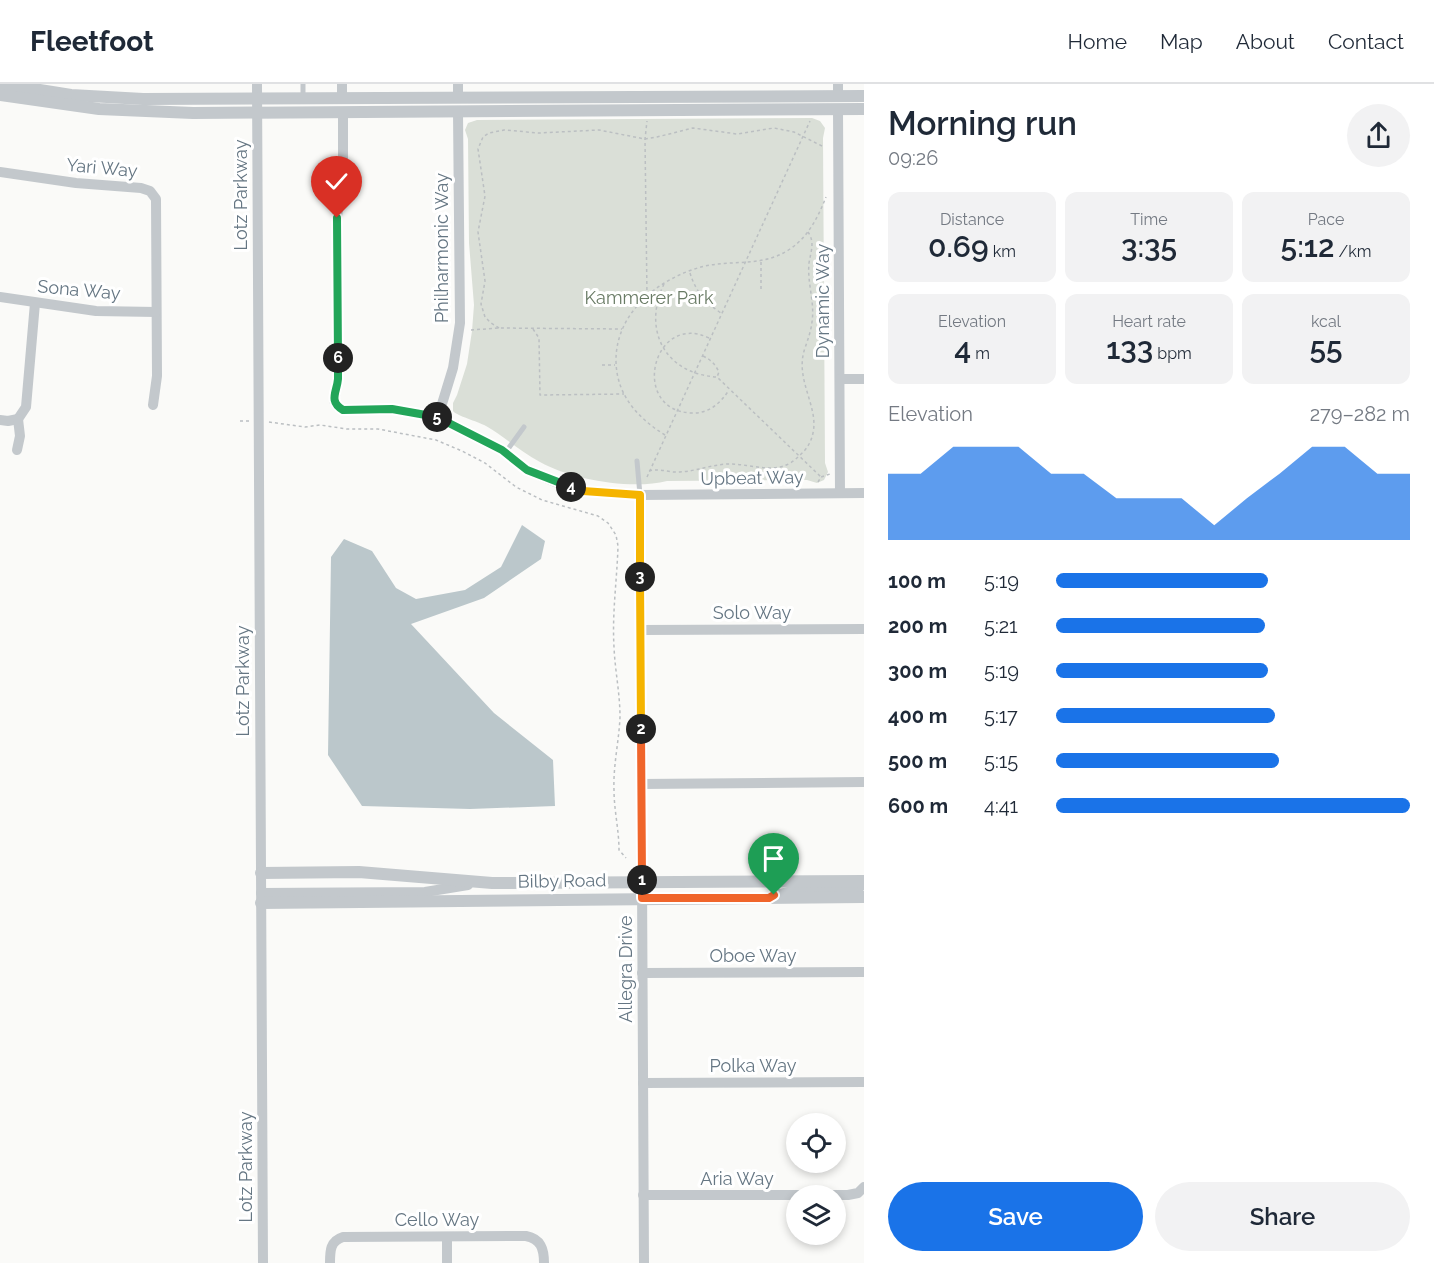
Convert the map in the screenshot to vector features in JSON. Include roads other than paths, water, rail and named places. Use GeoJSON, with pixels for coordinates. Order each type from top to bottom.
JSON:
{"type":"FeatureCollection","features":[{"type":"Feature","properties":{"kind":"street"},"geometry":{"type":"LineString","coordinates":[[3,84],[27,86],[71,95],[119,98],[458,99],[838,90],[864,96]]}},
{"type":"Feature","properties":{"kind":"street","name":"Lotz Parkway"},"geometry":{"type":"LineString","coordinates":[[257,84],[262,1263]]}},
{"type":"Feature","properties":{"kind":"street"},"geometry":{"type":"LineString","coordinates":[[342,84],[342,99]]}},
{"type":"Feature","properties":{"kind":"street"},"geometry":{"type":"LineString","coordinates":[[458,84],[458,99]]}},
{"type":"Feature","properties":{"kind":"street"},"geometry":{"type":"LineString","coordinates":[[732,110],[762,104],[829,103],[835,101],[838,90]]}},
{"type":"Feature","properties":{"kind":"street"},"geometry":{"type":"LineString","coordinates":[[0,95],[99,109],[165,112],[864,109]]}},
{"type":"Feature","properties":{"kind":"street"},"geometry":{"type":"LineString","coordinates":[[458,112],[466,105],[544,104],[573,97]]}},
{"type":"Feature","properties":{"kind":"street"},"geometry":{"type":"LineString","coordinates":[[403,112],[449,104],[458,99]]}},
{"type":"Feature","properties":{"kind":"street"},"geometry":{"type":"LineString","coordinates":[[838,109],[846,104],[864,102]]}},
{"type":"Feature","properties":{"kind":"street","name":"Dynamic Way"},"geometry":{"type":"LineString","coordinates":[[838,109],[840,493]]}},
{"type":"Feature","properties":{"kind":"street","name":"Upbeat Way"},"geometry":{"type":"LineString","coordinates":[[342,112],[343,158],[337,218],[338,381],[334,394],[337,406],[343,410],[392,409],[438,417],[505,453],[527,470],[583,491],[640,495],[864,493]]}},
{"type":"Feature","properties":{"kind":"street","name":"Philharmonic Way"},"geometry":{"type":"LineString","coordinates":[[438,417],[453,368],[460,323],[458,112]]}},
{"type":"Feature","properties":{"kind":"street","name":"Yari Way"},"geometry":{"type":"LineString","coordinates":[[0,172],[76,183],[141,188],[153,194],[158,209],[156,312]]}},
{"type":"Feature","properties":{"kind":"street","name":"Sona Way"},"geometry":{"type":"LineString","coordinates":[[0,297],[96,311],[156,312]]}},
{"type":"Feature","properties":{"kind":"street"},"geometry":{"type":"LineString","coordinates":[[0,420],[18,419],[26,407],[35,303]]}},
{"type":"Feature","properties":{"kind":"street"},"geometry":{"type":"LineString","coordinates":[[153,405],[157,384],[156,312]]}},
{"type":"Feature","properties":{"kind":"street"},"geometry":{"type":"LineString","coordinates":[[840,379],[864,379]]}},
{"type":"Feature","properties":{"kind":"street"},"geometry":{"type":"LineString","coordinates":[[17,450],[20,436],[18,419]]}},
{"type":"Feature","properties":{"kind":"street","name":"Allegra Drive"},"geometry":{"type":"LineString","coordinates":[[640,495],[644,1263]]}},
{"type":"Feature","properties":{"kind":"street","name":"Solo Way"},"geometry":{"type":"LineString","coordinates":[[640,630],[864,629]]}},
{"type":"Feature","properties":{"kind":"street"},"geometry":{"type":"LineString","coordinates":[[641,784],[864,782]]}},
{"type":"Feature","properties":{"kind":"street","name":"Bilby Road"},"geometry":{"type":"LineString","coordinates":[[261,873],[358,872],[492,884]]}},
{"type":"Feature","properties":{"kind":"street"},"geometry":{"type":"LineString","coordinates":[[769,898],[795,890],[854,890],[864,882]]}},
{"type":"Feature","properties":{"kind":"street","name":"Bilby Road"},"geometry":{"type":"LineString","coordinates":[[261,898],[425,892],[453,886],[492,884],[864,882]]}},
{"type":"Feature","properties":{"kind":"street","name":"Bilby Road"},"geometry":{"type":"LineString","coordinates":[[261,898],[864,897]]}},
{"type":"Feature","properties":{"kind":"street","name":"Oboe Way"},"geometry":{"type":"LineString","coordinates":[[642,973],[864,972]]}},
{"type":"Feature","properties":{"kind":"street","name":"Polka Way"},"geometry":{"type":"LineString","coordinates":[[643,1083],[864,1082]]}},
{"type":"Feature","properties":{"kind":"street","name":"Aria Way"},"geometry":{"type":"LineString","coordinates":[[643,1196],[848,1195],[858,1193],[864,1187]]}},
{"type":"Feature","properties":{"kind":"street","name":"Cello Way"},"geometry":{"type":"LineString","coordinates":[[330,1263],[331,1246],[343,1237],[530,1237],[538,1241],[543,1248],[544,1263]]}},
{"type":"Feature","properties":{"kind":"street"},"geometry":{"type":"LineString","coordinates":[[447,1237],[447,1263]]}},
{"type":"Feature","properties":{"kind":"lane"},"geometry":{"type":"LineString","coordinates":[[303,84],[303,99]]}},
{"type":"Feature","properties":{"kind":"lane"},"geometry":{"type":"LineString","coordinates":[[505,453],[524,427]]}},
{"type":"Feature","properties":{"kind":"lane"},"geometry":{"type":"LineString","coordinates":[[638,461],[640,495]]}},
{"type":"Feature","properties":{"kind":"park label","name":"Kammerer Park"},"geometry":{"type":"Point","coordinates":[649,298]}}]}
